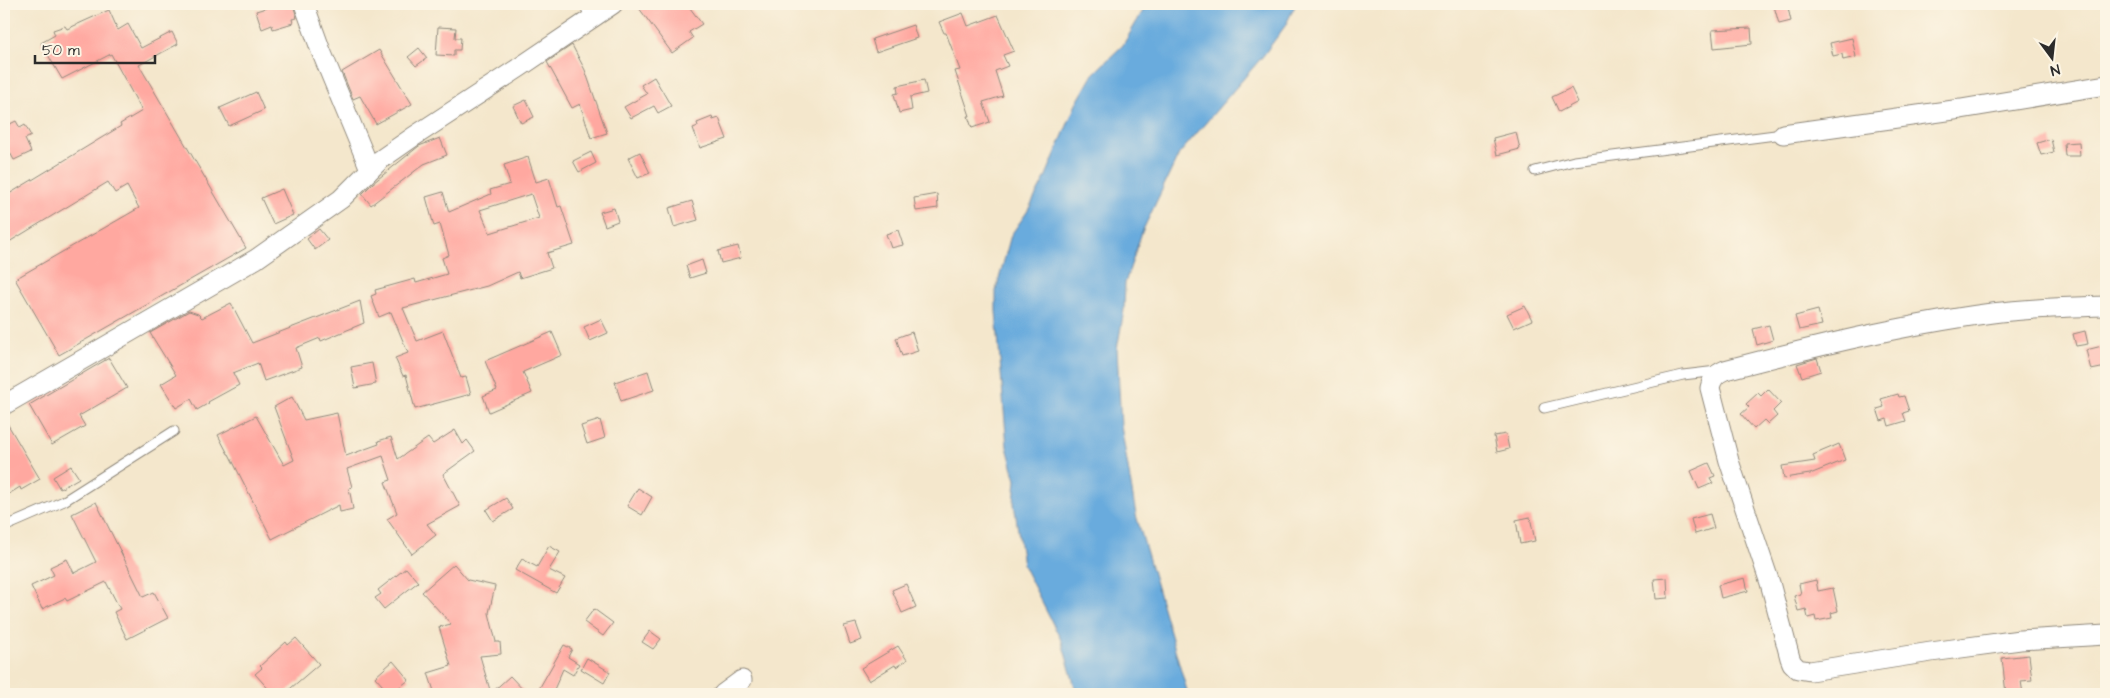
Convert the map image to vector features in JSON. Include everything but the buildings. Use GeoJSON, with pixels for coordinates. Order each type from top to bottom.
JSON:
{"type":"FeatureCollection","features":[{"type":"Feature","properties":{"kind":"street"},"geometry":{"type":"LineString","coordinates":[[304,4],[321,51],[370,169]]}},
{"type":"Feature","properties":{"kind":"street"},"geometry":{"type":"LineString","coordinates":[[4,405],[256,259],[342,199],[370,169],[413,137],[520,67],[587,11],[613,4]]}},
{"type":"Feature","properties":{"kind":"street"},"geometry":{"type":"LineString","coordinates":[[1783,134],[1961,109],[2106,85]]}},
{"type":"Feature","properties":{"kind":"street"},"geometry":{"type":"LineString","coordinates":[[2106,306],[2048,308],[1992,313],[1872,335],[1724,370],[1716,374],[1711,381],[1710,388],[1729,461],[1770,583],[1790,658],[1798,669],[1810,671],[1832,669],[1932,652],[2020,640],[2106,635]]}},
{"type":"Feature","properties":{"kind":"street"},"geometry":{"type":"LineString","coordinates":[[723,694],[742,680]]}},
{"type":"Feature","properties":{"kind":"lane"},"geometry":{"type":"LineString","coordinates":[[1535,171],[1574,161],[1783,134]]}},
{"type":"Feature","properties":{"kind":"lane"},"geometry":{"type":"LineString","coordinates":[[1544,408],[1683,375],[1724,370]]}},
{"type":"Feature","properties":{"kind":"lane"},"geometry":{"type":"LineString","coordinates":[[4,527],[64,501],[174,431]]}},
{"type":"Feature","properties":{"kind":"water"},"geometry":{"type":"Polygon","coordinates":[[[1147,4],[1296,4],[1285,26],[1263,56],[1179,154],[1142,232],[1125,283],[1124,310],[1117,349],[1121,426],[1136,515],[1188,694],[1077,694],[1062,642],[1023,565],[1014,503],[1016,480],[1007,447],[996,290],[1011,235],[1027,212],[1045,178],[1076,104],[1093,74],[1123,45],[1147,4]]]}}]}
